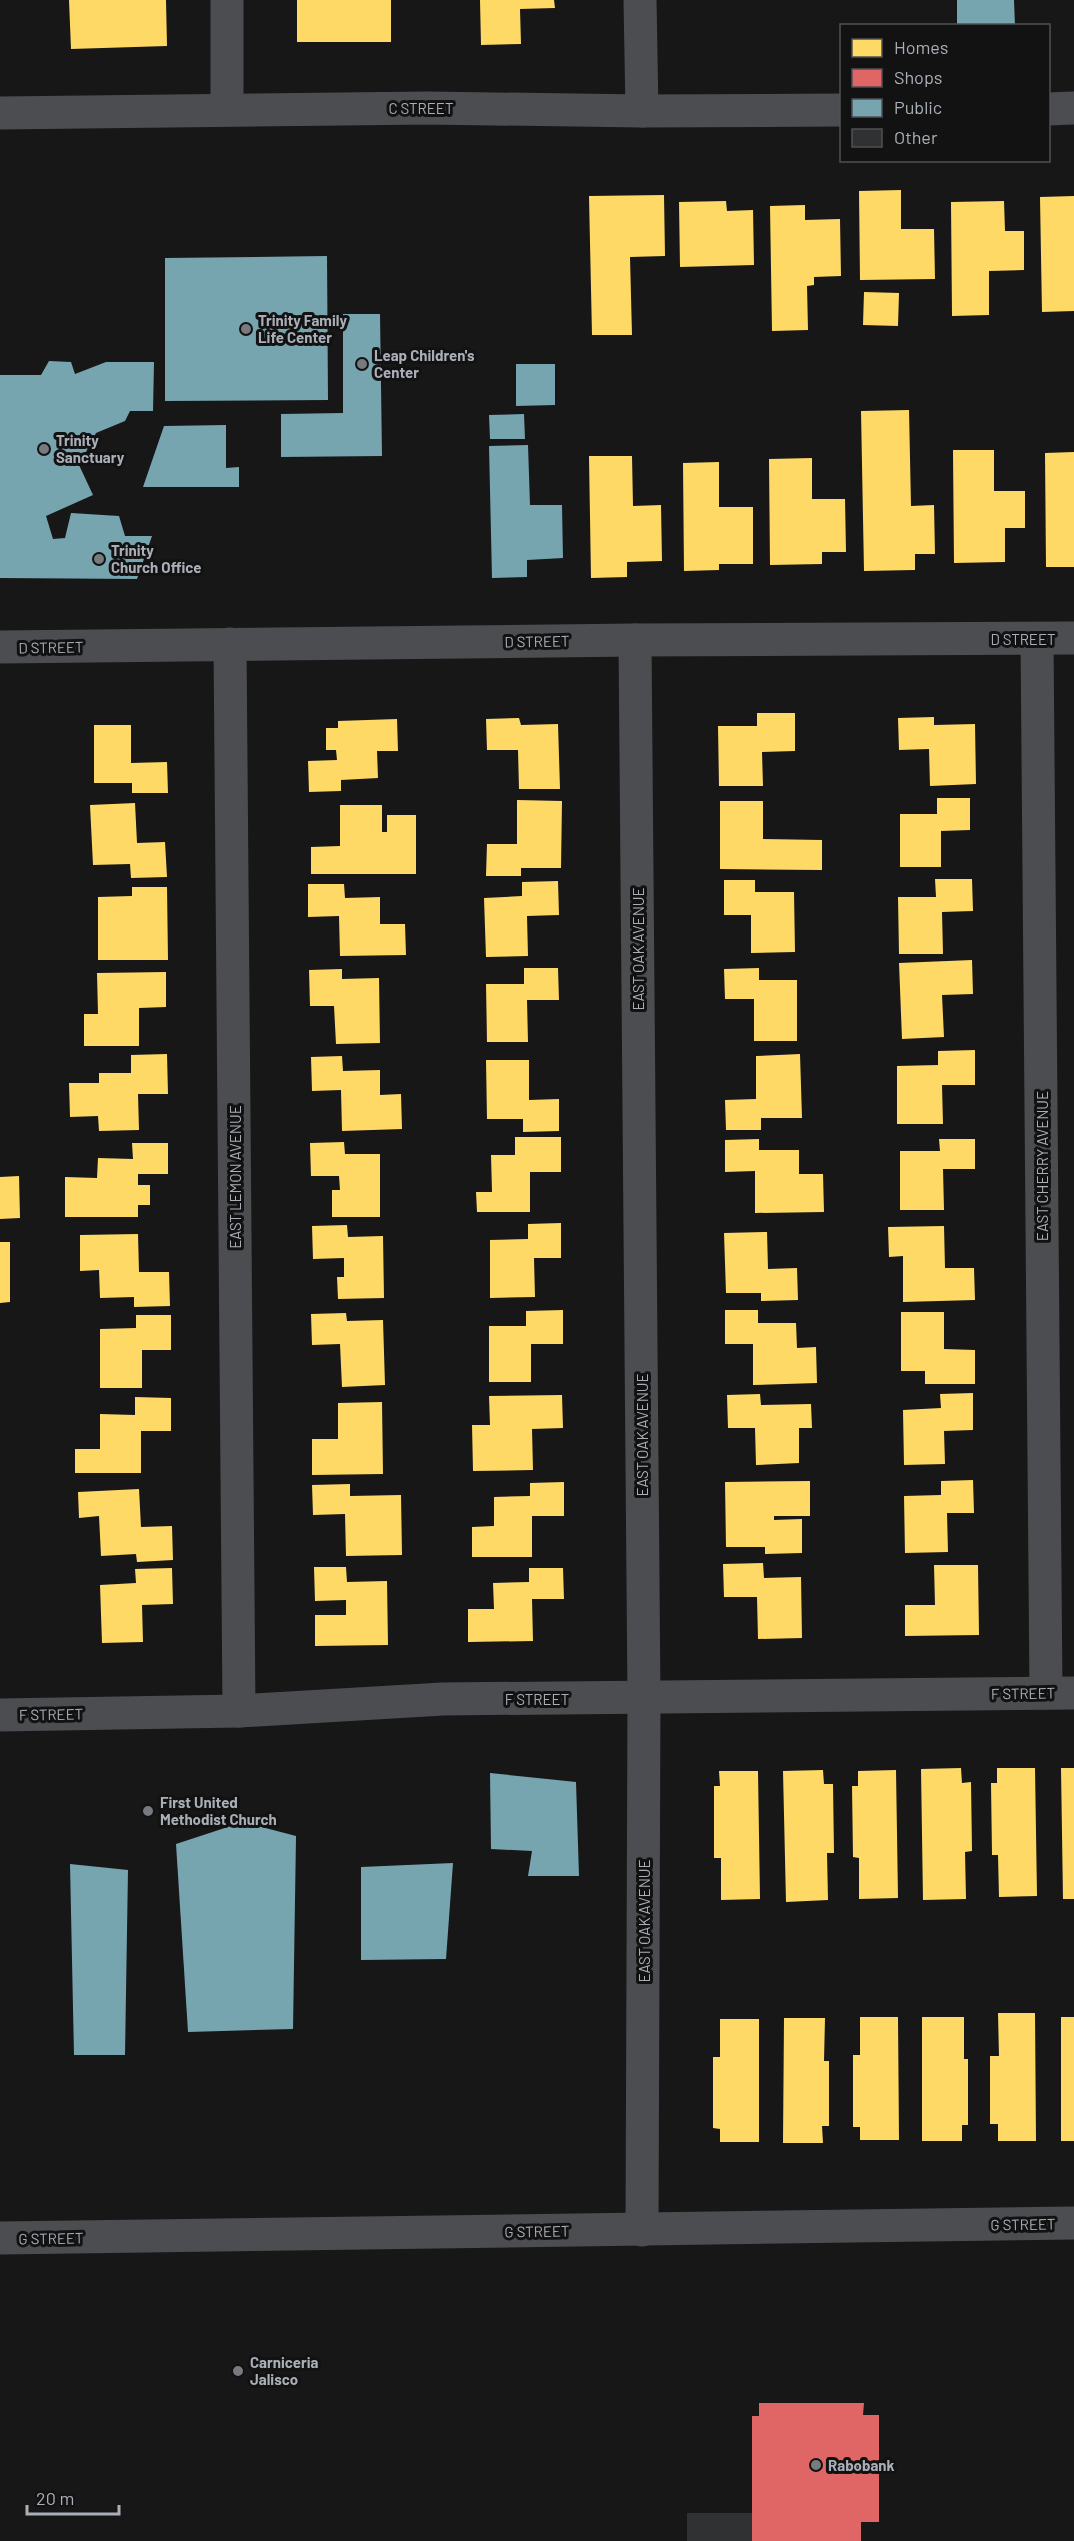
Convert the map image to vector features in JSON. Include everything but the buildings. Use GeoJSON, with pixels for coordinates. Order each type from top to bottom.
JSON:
{"type":"FeatureCollection","features":[{"type":"Feature","properties":{"kind":"street"},"geometry":{"type":"LineString","coordinates":[[227,0],[227,109]]}},
{"type":"Feature","properties":{"kind":"street"},"geometry":{"type":"LineString","coordinates":[[640,0],[642,111]]}},
{"type":"Feature","properties":{"kind":"street","name":"C STREET"},"geometry":{"type":"LineString","coordinates":[[0,113],[428,108],[642,111],[840,110]]}},
{"type":"Feature","properties":{"kind":"street"},"geometry":{"type":"LineString","coordinates":[[1050,109],[1074,108]]}},
{"type":"Feature","properties":{"kind":"street","name":"D STREET"},"geometry":{"type":"LineString","coordinates":[[0,647],[1074,638]]}},
{"type":"Feature","properties":{"kind":"street","name":"EAST CHERRY AVENUE"},"geometry":{"type":"LineString","coordinates":[[1037,639],[1060,1693]]}},
{"type":"Feature","properties":{"kind":"street","name":"EAST OAK AVENUE"},"geometry":{"type":"LineString","coordinates":[[635,640],[644,1699],[642,2230]]}},
{"type":"Feature","properties":{"kind":"street","name":"EAST LEMON AVENUE"},"geometry":{"type":"LineString","coordinates":[[230,644],[239,1711]]}},
{"type":"Feature","properties":{"kind":"street","name":"F STREET"},"geometry":{"type":"LineString","coordinates":[[0,1715],[239,1711],[443,1699],[644,1699],[1060,1693]]}},
{"type":"Feature","properties":{"kind":"street","name":"G STREET"},"geometry":{"type":"LineString","coordinates":[[0,2238],[1074,2223]]}},
{"type":"Feature","properties":{"kind":"place","name":"Trinity Family Life Center"},"geometry":{"type":"Point","coordinates":[246,329]}},
{"type":"Feature","properties":{"kind":"place","name":"Leap Children's Center"},"geometry":{"type":"Point","coordinates":[362,364]}},
{"type":"Feature","properties":{"kind":"place","name":"Trinity Sanctuary"},"geometry":{"type":"Point","coordinates":[44,449]}},
{"type":"Feature","properties":{"kind":"place","name":"Trinity Church Office"},"geometry":{"type":"Point","coordinates":[99,559]}},
{"type":"Feature","properties":{"kind":"place","name":"First United Methodist Church"},"geometry":{"type":"Point","coordinates":[148,1811]}},
{"type":"Feature","properties":{"kind":"place","name":"Carniceria Jalisco"},"geometry":{"type":"Point","coordinates":[238,2371]}},
{"type":"Feature","properties":{"kind":"place","name":"Rabobank"},"geometry":{"type":"Point","coordinates":[816,2465]}}]}
